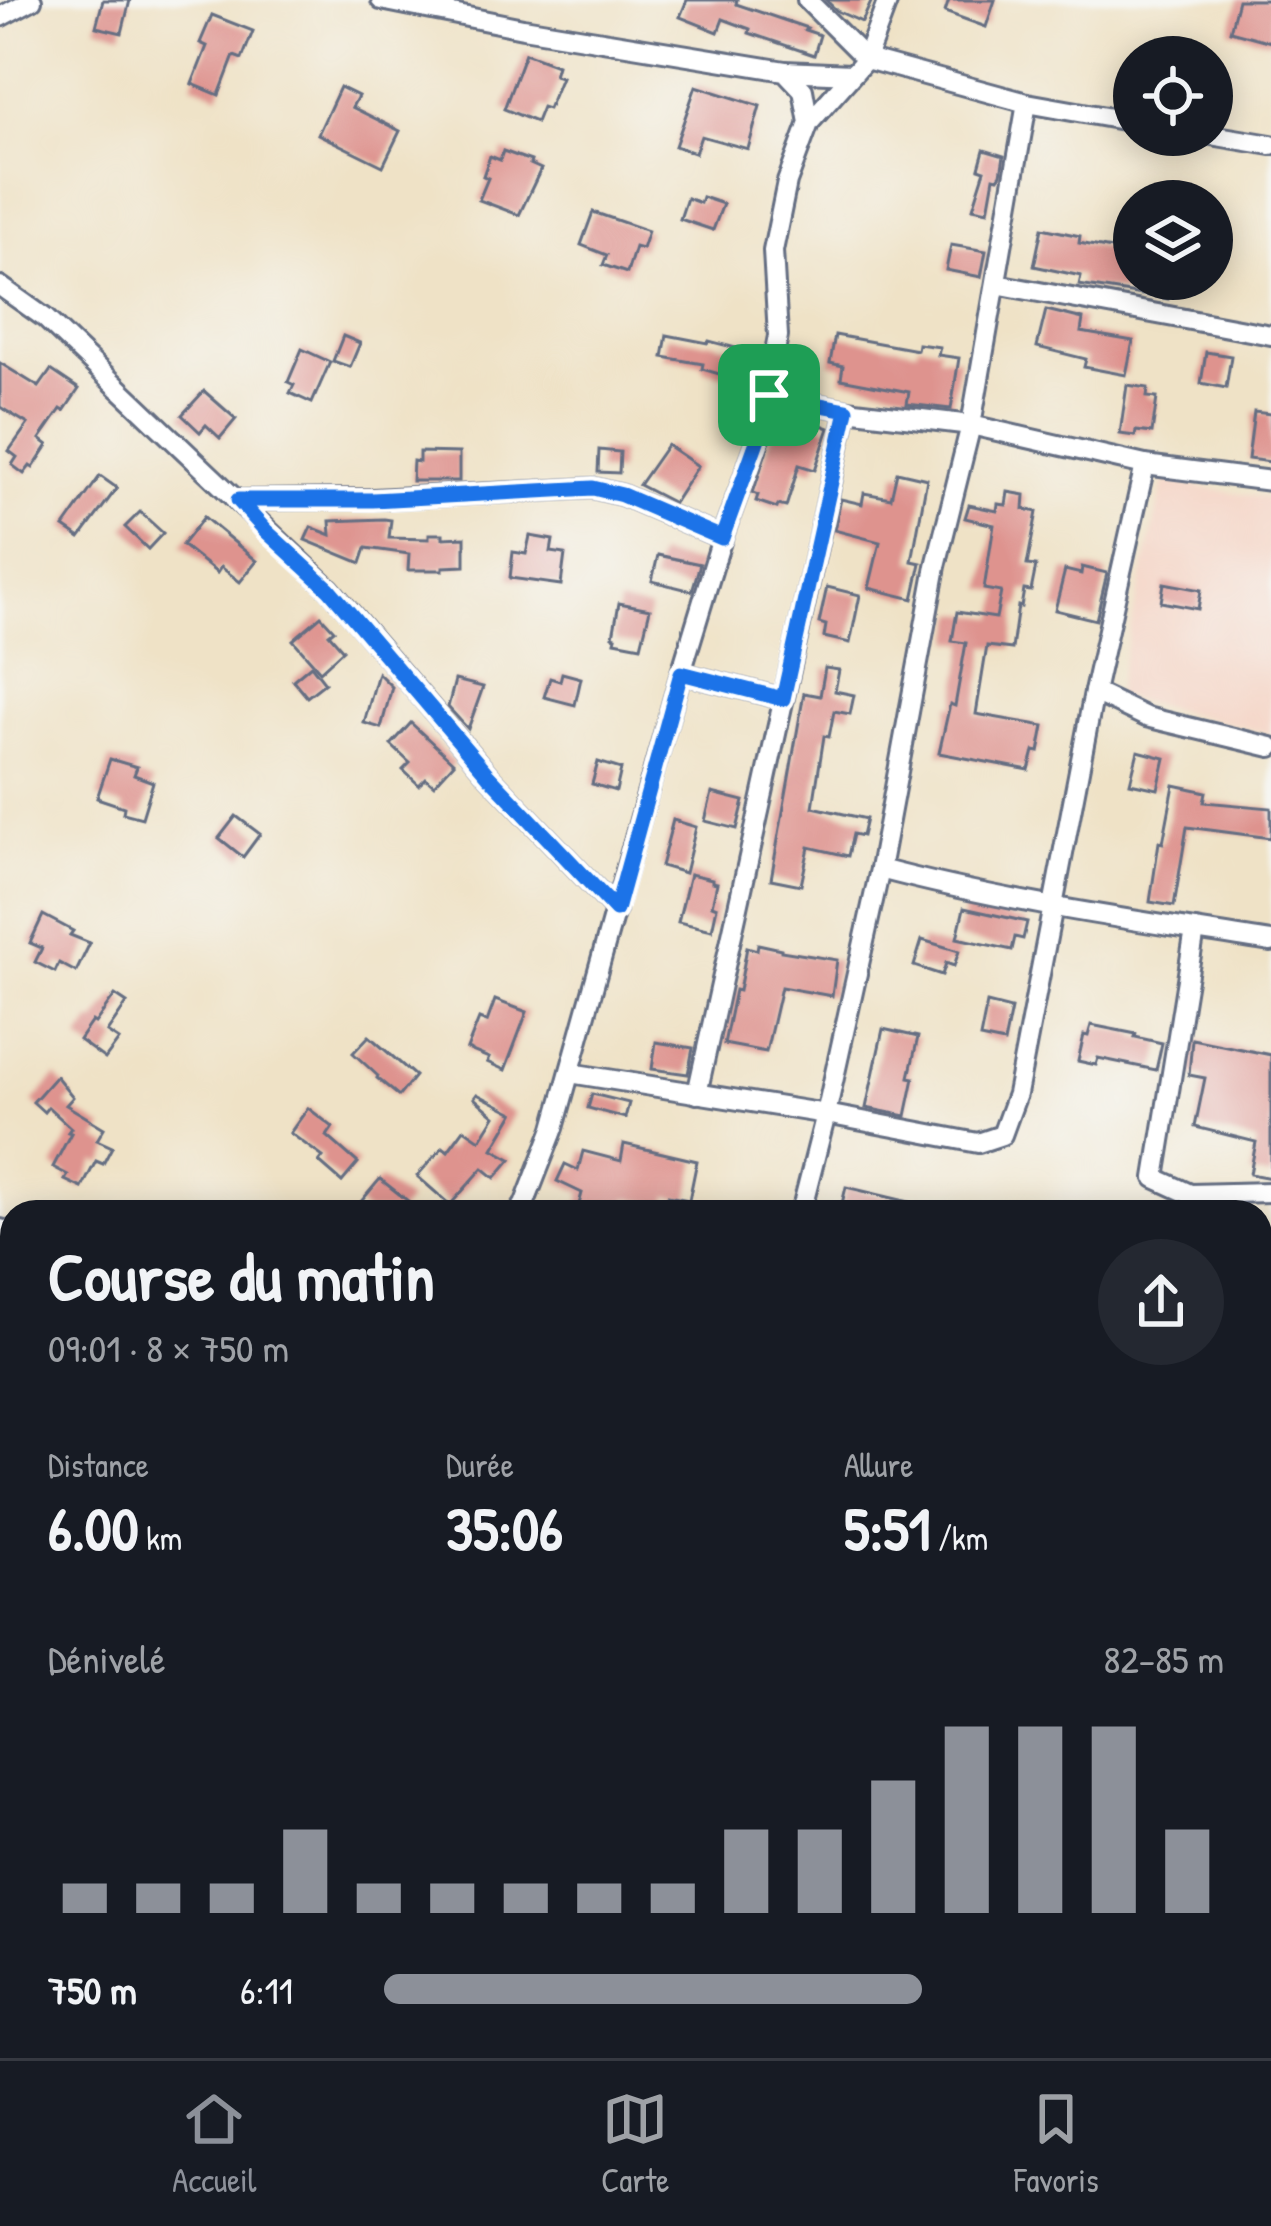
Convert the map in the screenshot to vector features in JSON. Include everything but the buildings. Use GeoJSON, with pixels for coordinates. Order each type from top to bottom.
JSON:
{"type":"FeatureCollection","features":[{"type":"Feature","properties":{"kind":"street"},"geometry":{"type":"LineString","coordinates":[[0,17],[32,0]]}},
{"type":"Feature","properties":{"kind":"street"},"geometry":{"type":"LineString","coordinates":[[381,0],[785,71],[858,66],[1113,118]]}},
{"type":"Feature","properties":{"kind":"street"},"geometry":{"type":"LineString","coordinates":[[806,0],[858,66]]}},
{"type":"Feature","properties":{"kind":"street"},"geometry":{"type":"LineString","coordinates":[[526,1200],[554,1128],[681,673],[760,433],[778,336],[773,251],[787,182],[808,123],[858,66],[888,0]]}},
{"type":"Feature","properties":{"kind":"street"},"geometry":{"type":"LineString","coordinates":[[785,71],[803,90],[808,123]]}},
{"type":"Feature","properties":{"kind":"street"},"geometry":{"type":"LineString","coordinates":[[804,1200],[880,869],[936,566],[971,425],[1027,104]]}},
{"type":"Feature","properties":{"kind":"street"},"geometry":{"type":"LineString","coordinates":[[1233,139],[1271,145]]}},
{"type":"Feature","properties":{"kind":"street"},"geometry":{"type":"LineString","coordinates":[[996,284],[1271,335]]}},
{"type":"Feature","properties":{"kind":"street"},"geometry":{"type":"LineString","coordinates":[[0,286],[45,317],[329,589],[488,775],[616,910]]}},
{"type":"Feature","properties":{"kind":"street"},"geometry":{"type":"LineString","coordinates":[[769,395],[971,425],[1145,465],[1271,481]]}},
{"type":"Feature","properties":{"kind":"street"},"geometry":{"type":"LineString","coordinates":[[697,1094],[847,410]]}},
{"type":"Feature","properties":{"kind":"street"},"geometry":{"type":"LineString","coordinates":[[570,1073],[978,1143],[1001,1135],[1016,1094],[1094,692],[1145,465]]}},
{"type":"Feature","properties":{"kind":"street"},"geometry":{"type":"LineString","coordinates":[[238,500],[373,500],[593,488],[622,495],[722,538]]}},
{"type":"Feature","properties":{"kind":"street"},"geometry":{"type":"LineString","coordinates":[[681,673],[783,699]]}},
{"type":"Feature","properties":{"kind":"street"},"geometry":{"type":"LineString","coordinates":[[1094,692],[1146,717],[1271,747]]}},
{"type":"Feature","properties":{"kind":"street"},"geometry":{"type":"LineString","coordinates":[[880,869],[1000,899],[1271,942]]}},
{"type":"Feature","properties":{"kind":"street"},"geometry":{"type":"LineString","coordinates":[[1195,930],[1155,1178],[1190,1194],[1271,1192]]}},
{"type":"Feature","properties":{"kind":"shaded area"},"geometry":{"type":"Polygon","coordinates":[[[1164,481],[1271,499],[1271,734],[1115,695],[1164,481]]]}},
{"type":"Feature","properties":{"kind":"route"},"geometry":{"type":"LineString","coordinates":[[769,395],[847,410],[783,699],[681,673],[616,910],[488,775],[329,589],[238,500],[373,500],[593,488],[622,495],[722,538],[769,395]]}}]}
